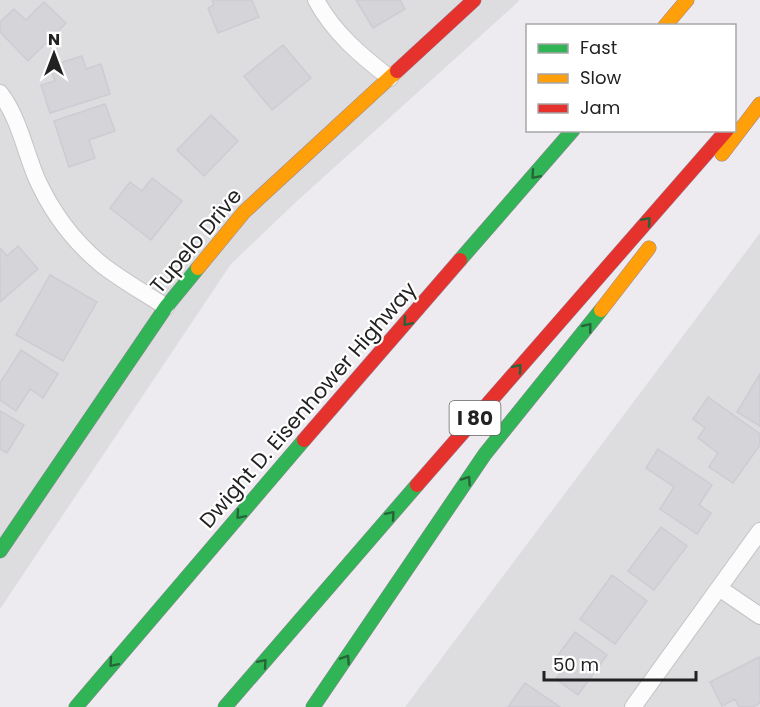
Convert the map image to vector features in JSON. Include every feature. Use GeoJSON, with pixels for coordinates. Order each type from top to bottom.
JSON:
{"type":"FeatureCollection","features":[{"type":"Feature","properties":{"kind":"main road","name":"Tupelo Drive"},"geometry":{"type":"LineString","coordinates":[[0,551],[166,307],[244,212],[474,0]]}},
{"type":"Feature","properties":{"kind":"main road"},"geometry":{"type":"LineString","coordinates":[[667,24],[687,0]]}},
{"type":"Feature","properties":{"kind":"main road"},"geometry":{"type":"LineString","coordinates":[[736,121],[760,93]]}},
{"type":"Feature","properties":{"kind":"main road"},"geometry":{"type":"LineString","coordinates":[[710,169],[760,105]]}},
{"type":"Feature","properties":{"kind":"main road","name":"Dwight D. Eisenhower Highway"},"geometry":{"type":"LineString","coordinates":[[67,707],[79,703],[571,132]]}},
{"type":"Feature","properties":{"kind":"main road","name":"I 80"},"geometry":{"type":"LineString","coordinates":[[225,707],[725,132]]}},
{"type":"Feature","properties":{"kind":"main road"},"geometry":{"type":"LineString","coordinates":[[313,707],[485,454],[661,233]]}},
{"type":"Feature","properties":{"kind":"street"},"geometry":{"type":"LineString","coordinates":[[316,0],[337,30],[358,52],[390,78]]}},
{"type":"Feature","properties":{"kind":"street"},"geometry":{"type":"LineString","coordinates":[[0,93],[20,129],[35,174],[47,200],[63,225],[81,246],[103,265],[166,307]]}},
{"type":"Feature","properties":{"kind":"street"},"geometry":{"type":"LineString","coordinates":[[633,707],[760,531]]}},
{"type":"Feature","properties":{"kind":"street"},"geometry":{"type":"LineString","coordinates":[[719,588],[760,616]]}},
{"type":"Feature","properties":{"kind":"shaded area"},"geometry":{"type":"Polygon","coordinates":[[[0,0],[519,0],[297,201],[231,264],[0,609],[0,0]]]}},
{"type":"Feature","properties":{"kind":"shaded area"},"geometry":{"type":"Polygon","coordinates":[[[760,233],[760,707],[405,707],[760,233]]]}},
{"type":"Feature","properties":{"kind":"building"},"geometry":{"type":"Polygon","coordinates":[[[212,0],[252,0],[259,17],[218,33],[208,8],[214,5],[212,0]]]}},
{"type":"Feature","properties":{"kind":"building"},"geometry":{"type":"Polygon","coordinates":[[[356,0],[400,0],[405,9],[373,28],[356,0]]]}},
{"type":"Feature","properties":{"kind":"building"},"geometry":{"type":"Polygon","coordinates":[[[44,2],[66,23],[28,61],[0,32],[0,22],[14,9],[26,20],[44,2]]]}},
{"type":"Feature","properties":{"kind":"building"},"geometry":{"type":"Polygon","coordinates":[[[283,45],[311,78],[272,110],[244,76],[283,45]]]}},
{"type":"Feature","properties":{"kind":"building"},"geometry":{"type":"Polygon","coordinates":[[[82,56],[86,69],[101,64],[110,94],[50,113],[41,85],[55,81],[50,66],[82,56]]]}},
{"type":"Feature","properties":{"kind":"building"},"geometry":{"type":"Polygon","coordinates":[[[105,104],[115,131],[89,140],[95,158],[69,167],[54,121],[105,104]]]}},
{"type":"Feature","properties":{"kind":"building"},"geometry":{"type":"Polygon","coordinates":[[[211,115],[238,141],[204,176],[177,150],[211,115]]]}},
{"type":"Feature","properties":{"kind":"building"},"geometry":{"type":"Polygon","coordinates":[[[152,178],[182,201],[151,240],[110,208],[130,182],[142,191],[152,178]]]}},
{"type":"Feature","properties":{"kind":"building"},"geometry":{"type":"Polygon","coordinates":[[[18,246],[38,269],[0,302],[0,248],[7,256],[18,246]]]}},
{"type":"Feature","properties":{"kind":"building"},"geometry":{"type":"Polygon","coordinates":[[[50,275],[97,302],[63,361],[16,335],[50,275]]]}},
{"type":"Feature","properties":{"kind":"building"},"geometry":{"type":"Polygon","coordinates":[[[21,350],[58,374],[43,398],[30,389],[16,411],[0,400],[0,383],[21,350]]]}},
{"type":"Feature","properties":{"kind":"building"},"geometry":{"type":"Polygon","coordinates":[[[760,374],[760,426],[737,412],[760,374]]]}},
{"type":"Feature","properties":{"kind":"building"},"geometry":{"type":"Polygon","coordinates":[[[708,397],[760,434],[760,445],[733,483],[709,467],[718,453],[698,438],[705,428],[693,419],[708,397]]]}},
{"type":"Feature","properties":{"kind":"building"},"geometry":{"type":"Polygon","coordinates":[[[0,411],[24,425],[7,453],[0,449],[0,411]]]}},
{"type":"Feature","properties":{"kind":"building"},"geometry":{"type":"Polygon","coordinates":[[[658,449],[712,485],[699,505],[711,513],[697,534],[660,509],[674,487],[646,468],[658,449]]]}},
{"type":"Feature","properties":{"kind":"building"},"geometry":{"type":"Polygon","coordinates":[[[661,527],[687,546],[654,590],[628,571],[661,527]]]}},
{"type":"Feature","properties":{"kind":"building"},"geometry":{"type":"Polygon","coordinates":[[[612,575],[647,601],[615,644],[580,619],[612,575]]]}},
{"type":"Feature","properties":{"kind":"building"},"geometry":{"type":"Polygon","coordinates":[[[575,632],[607,655],[578,695],[556,679],[563,669],[553,662],[575,632]]]}},
{"type":"Feature","properties":{"kind":"building"},"geometry":{"type":"Polygon","coordinates":[[[759,657],[760,703],[753,707],[739,707],[735,699],[722,706],[710,682],[759,657]]]}},
{"type":"Feature","properties":{"kind":"building"},"geometry":{"type":"Polygon","coordinates":[[[525,683],[560,707],[508,707],[525,683]]]}},
{"type":"Feature","properties":{"kind":"traffic: fast"},"geometry":{"type":"LineString","coordinates":[[460,260],[571,132]]}},
{"type":"Feature","properties":{"kind":"traffic: fast"},"geometry":{"type":"LineString","coordinates":[[0,551],[166,307],[198,268]]}},
{"type":"Feature","properties":{"kind":"traffic: fast"},"geometry":{"type":"LineString","coordinates":[[313,707],[485,454],[601,310]]}},
{"type":"Feature","properties":{"kind":"traffic: fast"},"geometry":{"type":"LineString","coordinates":[[76,707],[304,440]]}},
{"type":"Feature","properties":{"kind":"traffic: fast"},"geometry":{"type":"LineString","coordinates":[[225,707],[417,485]]}},
{"type":"Feature","properties":{"kind":"traffic: slow"},"geometry":{"type":"LineString","coordinates":[[667,24],[687,0]]}},
{"type":"Feature","properties":{"kind":"traffic: slow"},"geometry":{"type":"LineString","coordinates":[[198,268],[244,212],[397,71]]}},
{"type":"Feature","properties":{"kind":"traffic: slow"},"geometry":{"type":"LineString","coordinates":[[722,154],[760,104]]}},
{"type":"Feature","properties":{"kind":"traffic: slow"},"geometry":{"type":"LineString","coordinates":[[601,310],[649,248]]}},
{"type":"Feature","properties":{"kind":"traffic: jam"},"geometry":{"type":"LineString","coordinates":[[397,71],[474,0]]}},
{"type":"Feature","properties":{"kind":"traffic: jam"},"geometry":{"type":"LineString","coordinates":[[417,485],[725,132]]}},
{"type":"Feature","properties":{"kind":"traffic: jam"},"geometry":{"type":"LineString","coordinates":[[304,440],[460,260]]}}]}
